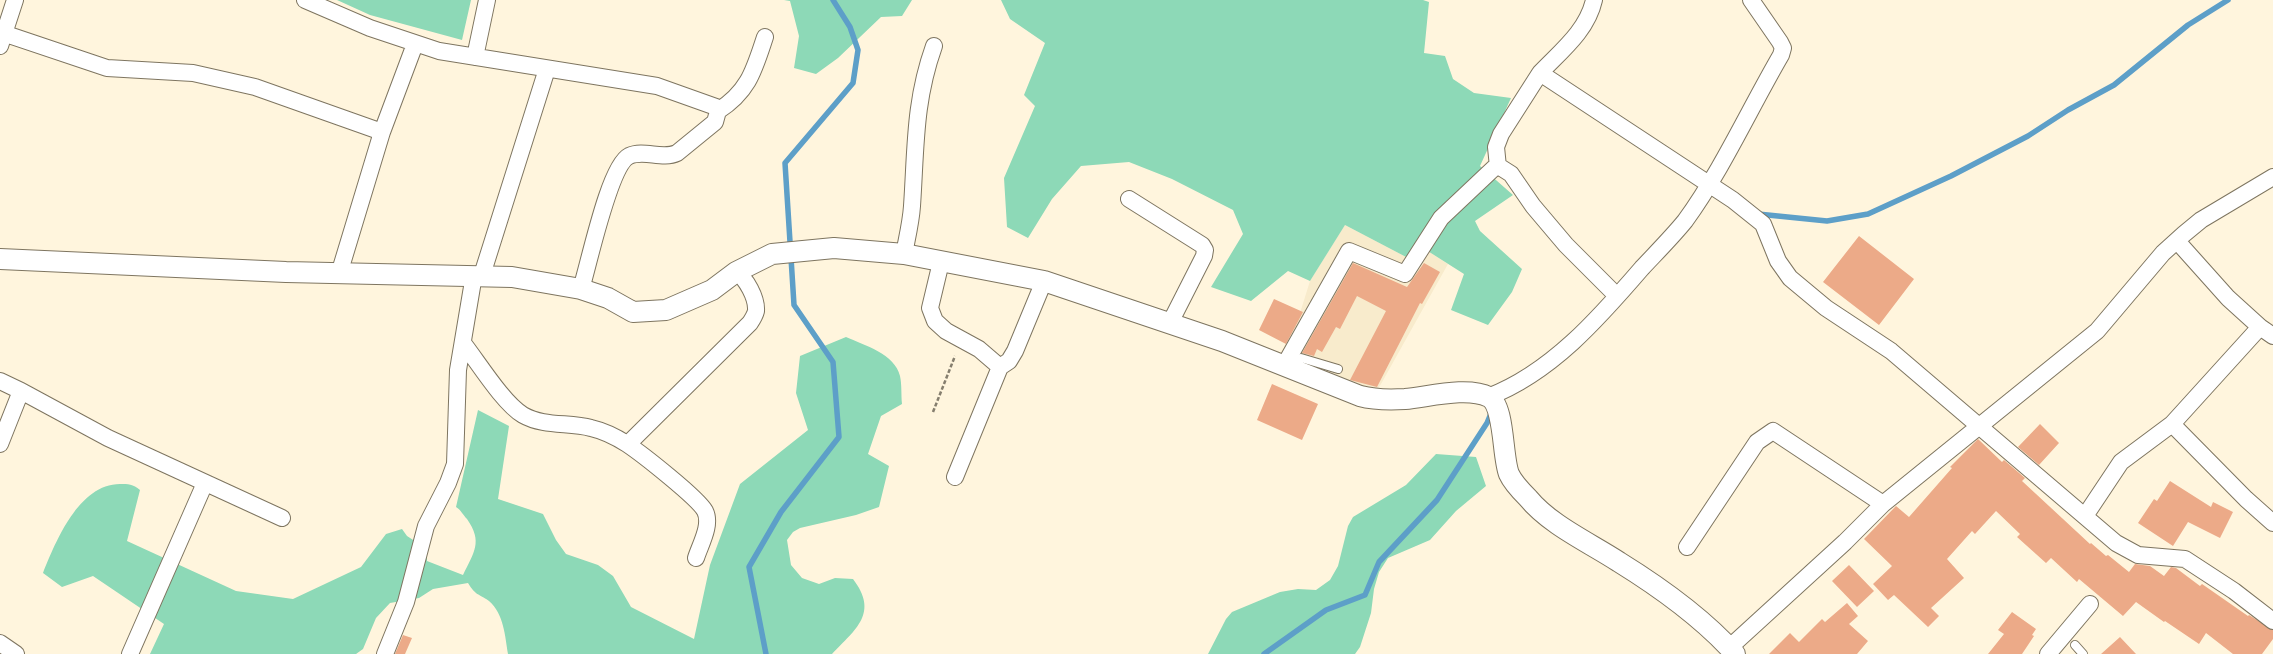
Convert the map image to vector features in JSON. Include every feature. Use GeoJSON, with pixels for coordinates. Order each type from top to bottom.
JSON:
{"type":"FeatureCollection","features":[{"type":"Feature","properties":{"kind":"street"},"geometry":{"type":"LineString","coordinates":[[15,0],[1,37],[107,68],[193,74],[255,87],[382,132]]}},
{"type":"Feature","properties":{"kind":"street"},"geometry":{"type":"LineString","coordinates":[[305,0],[370,28],[415,44],[475,57],[656,86],[708,103],[718,111]]}},
{"type":"Feature","properties":{"kind":"street"},"geometry":{"type":"LineString","coordinates":[[475,57],[487,0]]}},
{"type":"Feature","properties":{"kind":"street"},"geometry":{"type":"LineString","coordinates":[[1498,167],[1496,147],[1501,134],[1540,73],[1580,32],[1590,17],[1594,0]]}},
{"type":"Feature","properties":{"kind":"street"},"geometry":{"type":"LineString","coordinates":[[1493,402],[1505,390],[1541,367],[1571,343],[1617,296],[1684,221],[1709,184],[1781,55],[1783,48],[1752,0]]}},
{"type":"Feature","properties":{"kind":"street"},"geometry":{"type":"LineString","coordinates":[[581,289],[610,189],[619,166],[624,159],[631,155],[671,156],[677,153],[715,122],[718,111],[731,103],[745,88],[754,69],[765,37]]}},
{"type":"Feature","properties":{"kind":"street"},"geometry":{"type":"LineString","coordinates":[[339,274],[382,132],[415,44]]}},
{"type":"Feature","properties":{"kind":"street"},"geometry":{"type":"LineString","coordinates":[[904,254],[912,208],[918,104],[925,70],[934,46]]}},
{"type":"Feature","properties":{"kind":"street"},"geometry":{"type":"LineString","coordinates":[[385,654],[406,602],[426,526],[448,483],[455,464],[458,370],[478,275],[547,69]]}},
{"type":"Feature","properties":{"kind":"street"},"geometry":{"type":"LineString","coordinates":[[1540,73],[1733,200],[1763,224],[1778,261],[1790,278],[1826,308],[1891,351],[2085,516],[2130,552],[2138,555],[2185,559],[2234,591],[2273,621]]}},
{"type":"Feature","properties":{"kind":"street"},"geometry":{"type":"LineString","coordinates":[[1289,368],[1349,251],[1405,274],[1441,218],[1465,193],[1494,168],[1498,167],[1506,169],[1511,174],[1533,206],[1566,245],[1617,296]]}},
{"type":"Feature","properties":{"kind":"street"},"geometry":{"type":"LineString","coordinates":[[0,259],[339,274],[478,275],[546,282],[581,289],[608,298],[633,312],[666,310],[712,290],[736,272],[772,254],[805,250],[834,248],[904,254],[1044,281],[1170,324],[1360,396],[1373,399],[1405,399],[1462,393],[1493,402],[1499,413],[1505,461],[1510,475],[1532,504],[1569,531],[1620,562],[1686,607],[1732,651],[1883,504],[2097,331],[2163,253],[2201,220],[2273,177]]}},
{"type":"Feature","properties":{"kind":"street"},"geometry":{"type":"LineString","coordinates":[[1129,199],[1202,245],[1205,250],[1204,256],[1170,324]]}},
{"type":"Feature","properties":{"kind":"street"},"geometry":{"type":"LineString","coordinates":[[2177,241],[2228,298],[2260,327],[2273,336]]}},
{"type":"Feature","properties":{"kind":"street"},"geometry":{"type":"LineString","coordinates":[[941,262],[930,308],[935,321],[946,331],[979,349],[1000,367]]}},
{"type":"Feature","properties":{"kind":"street"},"geometry":{"type":"LineString","coordinates":[[628,444],[750,323],[756,311],[754,299],[741,275],[736,272]]}},
{"type":"Feature","properties":{"kind":"street"},"geometry":{"type":"LineString","coordinates":[[955,477],[1000,367],[1009,361],[1015,351],[1044,281]]}},
{"type":"Feature","properties":{"kind":"street"},"geometry":{"type":"LineString","coordinates":[[2085,516],[2121,462],[2172,424],[2260,327]]}},
{"type":"Feature","properties":{"kind":"street"},"geometry":{"type":"LineString","coordinates":[[463,343],[509,403],[523,415],[539,421],[590,428],[613,436],[628,444],[690,495],[706,512],[708,525],[696,558]]}},
{"type":"Feature","properties":{"kind":"street"},"geometry":{"type":"LineString","coordinates":[[0,382],[21,391],[108,438],[282,518]]}},
{"type":"Feature","properties":{"kind":"street"},"geometry":{"type":"LineString","coordinates":[[0,444],[21,391]]}},
{"type":"Feature","properties":{"kind":"street"},"geometry":{"type":"LineString","coordinates":[[2172,424],[2246,499],[2273,523]]}},
{"type":"Feature","properties":{"kind":"street"},"geometry":{"type":"LineString","coordinates":[[1687,547],[1757,442],[1773,431],[1883,504]]}},
{"type":"Feature","properties":{"kind":"street"},"geometry":{"type":"LineString","coordinates":[[130,654],[205,483]]}},
{"type":"Feature","properties":{"kind":"street"},"geometry":{"type":"LineString","coordinates":[[2048,654],[2090,604]]}},
{"type":"Feature","properties":{"kind":"street"},"geometry":{"type":"LineString","coordinates":[[0,643],[16,654]]}},
{"type":"Feature","properties":{"kind":"lane"},"geometry":{"type":"LineString","coordinates":[[1289,368],[1301,358],[1338,368]]}},
{"type":"Feature","properties":{"kind":"lane"},"geometry":{"type":"LineString","coordinates":[[2075,646],[2083,654]]}},
{"type":"Feature","properties":{"kind":"path"},"geometry":{"type":"LineString","coordinates":[[933,412],[962,339]]}},
{"type":"Feature","properties":{"kind":"shaded area"},"geometry":{"type":"Polygon","coordinates":[[[1345,225],[1408,258],[1423,248],[1448,264],[1381,384],[1373,395],[1280,355],[1300,313],[1310,281],[1345,225]]]}},
{"type":"Feature","properties":{"kind":"green space"},"geometry":{"type":"Polygon","coordinates":[[[337,0],[471,0],[462,40],[370,15],[337,0]]]}},
{"type":"Feature","properties":{"kind":"green space"},"geometry":{"type":"Polygon","coordinates":[[[784,0],[912,0],[902,16],[881,17],[838,58],[816,74],[794,68],[799,36],[790,1],[784,0]]]}},
{"type":"Feature","properties":{"kind":"green space"},"geometry":{"type":"Polygon","coordinates":[[[1001,0],[1423,0],[1429,2],[1424,53],[1445,56],[1453,79],[1474,93],[1511,98],[1480,166],[1513,195],[1475,221],[1480,231],[1522,269],[1512,292],[1488,325],[1451,310],[1464,274],[1423,248],[1408,258],[1345,225],[1310,281],[1288,271],[1251,301],[1211,287],[1243,234],[1233,210],[1172,179],[1129,162],[1081,166],[1052,199],[1028,238],[1007,227],[1004,178],[1035,106],[1024,95],[1045,43],[1010,19],[1001,0]]]}},
{"type":"Feature","properties":{"kind":"green space"},"geometry":{"type":"Polygon","coordinates":[[[846,337],[878,351],[892,362],[897,368],[900,376],[902,404],[881,416],[868,454],[889,466],[879,507],[856,515],[800,528],[793,532],[787,540],[791,565],[802,578],[819,584],[835,578],[853,579],[861,591],[864,602],[864,611],[861,620],[849,637],[832,654],[508,654],[505,633],[498,612],[489,601],[475,592],[468,583],[433,589],[419,598],[390,603],[376,618],[363,649],[356,654],[150,654],[164,624],[93,576],[62,587],[43,573],[62,531],[71,516],[81,504],[92,493],[105,487],[128,484],[133,485],[140,490],[127,541],[236,591],[293,599],[361,567],[386,534],[402,529],[407,536],[427,549],[427,561],[463,575],[473,553],[476,541],[472,527],[456,507],[478,410],[509,426],[498,499],[543,514],[556,540],[566,554],[598,565],[613,576],[631,607],[694,639],[710,565],[740,484],[808,430],[796,393],[800,356],[846,337]]]}},
{"type":"Feature","properties":{"kind":"green space"},"geometry":{"type":"Polygon","coordinates":[[[1436,454],[1476,457],[1486,486],[1456,511],[1430,540],[1388,558],[1379,572],[1374,589],[1371,613],[1360,647],[1355,654],[1208,654],[1226,619],[1232,612],[1280,592],[1298,589],[1316,590],[1330,580],[1338,566],[1348,526],[1353,517],[1406,485],[1436,454]]]}},
{"type":"Feature","properties":{"kind":"building"},"geometry":{"type":"Polygon","coordinates":[[[1859,236],[1914,279],[1879,325],[1823,282],[1859,236]]]}},
{"type":"Feature","properties":{"kind":"building"},"geometry":{"type":"Polygon","coordinates":[[[1353,263],[1407,287],[1424,263],[1440,272],[1422,304],[1420,303],[1377,387],[1350,380],[1386,311],[1357,296],[1340,329],[1336,327],[1322,352],[1317,349],[1314,356],[1302,353],[1353,263]]]}},
{"type":"Feature","properties":{"kind":"building"},"geometry":{"type":"Polygon","coordinates":[[[1274,299],[1303,312],[1286,344],[1259,330],[1274,299]]]}},
{"type":"Feature","properties":{"kind":"building"},"geometry":{"type":"Polygon","coordinates":[[[1272,384],[1318,404],[1302,440],[1257,420],[1272,384]]]}},
{"type":"Feature","properties":{"kind":"building"},"geometry":{"type":"Polygon","coordinates":[[[2040,424],[2059,443],[2039,465],[2018,447],[2040,424]]]}},
{"type":"Feature","properties":{"kind":"building"},"geometry":{"type":"Polygon","coordinates":[[[1978,439],[2002,462],[2004,460],[2025,478],[2022,481],[2090,544],[2091,543],[2106,556],[2108,555],[2129,572],[2135,564],[2150,566],[2164,576],[2171,567],[2176,568],[2200,586],[2202,584],[2248,616],[2249,615],[2273,630],[2273,639],[2262,654],[2233,654],[2206,633],[2199,644],[2136,602],[2123,616],[2079,579],[2077,582],[2051,558],[2046,563],[2017,537],[2020,534],[1996,511],[1975,534],[1972,531],[1947,559],[1964,578],[1931,608],[1939,616],[1928,627],[1894,595],[1888,600],[1873,584],[1892,566],[1864,539],[1896,506],[1909,517],[1952,468],[1950,467],[1978,439]]]}},
{"type":"Feature","properties":{"kind":"building"},"geometry":{"type":"Polygon","coordinates":[[[2170,481],[2211,507],[2213,502],[2233,512],[2220,538],[2188,522],[2173,546],[2138,523],[2154,499],[2157,501],[2170,481]]]}},
{"type":"Feature","properties":{"kind":"building"},"geometry":{"type":"Polygon","coordinates":[[[1849,565],[1874,591],[1857,607],[1832,581],[1849,565]]]}},
{"type":"Feature","properties":{"kind":"building"},"geometry":{"type":"Polygon","coordinates":[[[1847,603],[1858,616],[1849,624],[1868,641],[1857,654],[1769,654],[1790,633],[1799,642],[1822,619],[1825,622],[1847,603]]]}},
{"type":"Feature","properties":{"kind":"building"},"geometry":{"type":"Polygon","coordinates":[[[2012,612],[2036,629],[2032,635],[2034,636],[2022,654],[1988,654],[2004,634],[1998,630],[2012,612]]]}},
{"type":"Feature","properties":{"kind":"building"},"geometry":{"type":"Polygon","coordinates":[[[403,635],[412,638],[405,654],[395,654],[403,635]]]}},
{"type":"Feature","properties":{"kind":"building"},"geometry":{"type":"Polygon","coordinates":[[[2120,637],[2136,654],[2101,654],[2120,637]]]}},
{"type":"Feature","properties":{"kind":"waterway"},"geometry":{"type":"LineString","coordinates":[[766,654],[749,567],[781,512],[839,437],[833,362],[794,305],[785,163],[853,83],[858,50],[850,27],[833,0]]}},
{"type":"Feature","properties":{"kind":"waterway"},"geometry":{"type":"LineString","coordinates":[[1758,214],[1827,221],[1868,214],[1951,176],[2028,136],[2068,110],[2114,85],[2188,25],[2228,0]]}},
{"type":"Feature","properties":{"kind":"waterway"},"geometry":{"type":"LineString","coordinates":[[1264,654],[1326,610],[1365,595],[1379,562],[1437,500],[1487,423],[1492,411]]}}]}
